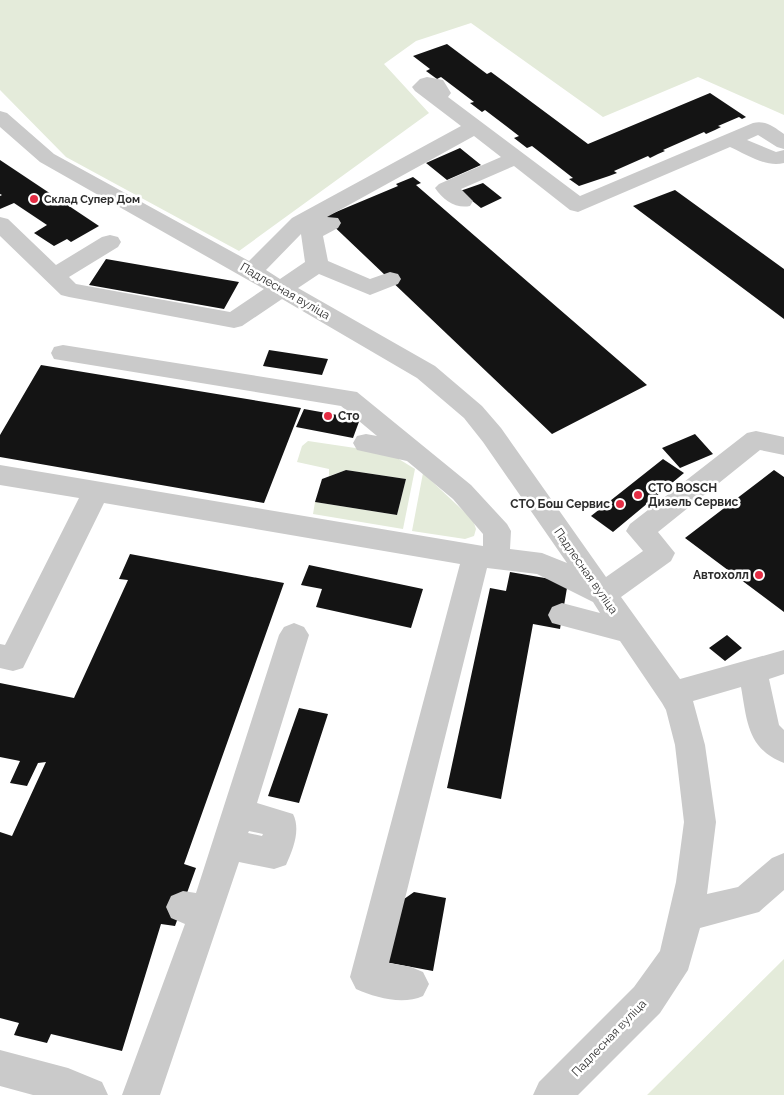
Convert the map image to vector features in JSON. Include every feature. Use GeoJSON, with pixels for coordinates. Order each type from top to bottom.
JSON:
{"type":"FeatureCollection","features":[{"type":"Feature","properties":{"kind":"street"},"geometry":{"type":"LineString","coordinates":[[438,98],[578,205],[760,127],[784,143]]}},
{"type":"Feature","properties":{"kind":"street","name":"Падлесная вуліца"},"geometry":{"type":"LineString","coordinates":[[0,117],[10,139],[251,272],[426,372],[473,412],[673,694],[681,708],[690,745],[700,822],[693,882],[676,958],[647,1000],[552,1095]]}},
{"type":"Feature","properties":{"kind":"street"},"geometry":{"type":"LineString","coordinates":[[251,272],[300,223],[475,127]]}},
{"type":"Feature","properties":{"kind":"street"},"geometry":{"type":"LineString","coordinates":[[730,140],[775,159],[784,156]]}},
{"type":"Feature","properties":{"kind":"street"},"geometry":{"type":"LineString","coordinates":[[462,201],[446,188],[516,158]]}},
{"type":"Feature","properties":{"kind":"street"},"geometry":{"type":"LineString","coordinates":[[317,265],[312,232],[330,223]]}},
{"type":"Feature","properties":{"kind":"street"},"geometry":{"type":"LineString","coordinates":[[0,224],[69,290],[234,320],[317,265]]}},
{"type":"Feature","properties":{"kind":"street"},"geometry":{"type":"LineString","coordinates":[[54,276],[110,242]]}},
{"type":"Feature","properties":{"kind":"street"},"geometry":{"type":"LineString","coordinates":[[317,265],[370,288],[390,280]]}},
{"type":"Feature","properties":{"kind":"street"},"geometry":{"type":"LineString","coordinates":[[63,353],[348,398],[462,492],[497,531],[486,557],[368,977],[412,984]]}},
{"type":"Feature","properties":{"kind":"street"},"geometry":{"type":"LineString","coordinates":[[0,476],[486,557],[542,564],[602,594],[661,553],[640,531],[756,440],[784,446]]}},
{"type":"Feature","properties":{"kind":"street"},"geometry":{"type":"LineString","coordinates":[[366,443],[414,453]]}},
{"type":"Feature","properties":{"kind":"street"},"geometry":{"type":"LineString","coordinates":[[0,656],[13,659],[96,492]]}},
{"type":"Feature","properties":{"kind":"street"},"geometry":{"type":"LineString","coordinates":[[562,615],[628,631]]}},
{"type":"Feature","properties":{"kind":"street"},"geometry":{"type":"LineString","coordinates":[[141,1095],[195,909],[227,844],[294,635]]}},
{"type":"Feature","properties":{"kind":"street"},"geometry":{"type":"LineString","coordinates":[[673,694],[784,662]]}},
{"type":"Feature","properties":{"kind":"street"},"geometry":{"type":"LineString","coordinates":[[752,671],[765,732],[784,749]]}},
{"type":"Feature","properties":{"kind":"street"},"geometry":{"type":"LineString","coordinates":[[227,844],[274,854],[282,824],[237,813]]}},
{"type":"Feature","properties":{"kind":"street"},"geometry":{"type":"LineString","coordinates":[[685,915],[747,901],[784,869]]}},
{"type":"Feature","properties":{"kind":"street"},"geometry":{"type":"LineString","coordinates":[[0,1068],[68,1086],[89,1095]]}},
{"type":"Feature","properties":{"kind":"green space"},"geometry":{"type":"Polygon","coordinates":[[[0,0],[784,0],[784,115],[698,77],[603,117],[471,23],[416,41],[384,64],[429,113],[239,251],[66,157],[0,90],[0,0]]]}},
{"type":"Feature","properties":{"kind":"green space"},"geometry":{"type":"Polygon","coordinates":[[[308,441],[389,453],[415,469],[403,529],[313,514],[315,502],[397,515],[406,479],[346,470],[329,476],[329,469],[297,462],[302,446],[308,441]]]}},
{"type":"Feature","properties":{"kind":"green space"},"geometry":{"type":"Polygon","coordinates":[[[423,473],[473,520],[476,529],[474,536],[465,539],[412,531],[423,473]]]}},
{"type":"Feature","properties":{"kind":"green space"},"geometry":{"type":"Polygon","coordinates":[[[784,959],[784,1095],[647,1095],[784,959]]]}},
{"type":"Feature","properties":{"kind":"building"},"geometry":{"type":"Polygon","coordinates":[[[447,44],[487,74],[491,72],[588,144],[710,93],[746,117],[742,119],[739,117],[718,126],[721,127],[706,134],[704,132],[663,150],[665,151],[650,158],[648,156],[614,171],[617,173],[579,186],[569,179],[573,178],[532,146],[527,148],[514,138],[519,136],[485,110],[482,112],[470,103],[474,102],[441,77],[437,79],[426,71],[430,69],[413,56],[447,44]]]}},
{"type":"Feature","properties":{"kind":"building"},"geometry":{"type":"Polygon","coordinates":[[[460,148],[481,165],[447,180],[426,163],[460,148]]]}},
{"type":"Feature","properties":{"kind":"building","name":"Склад Супер Дом"},"geometry":{"type":"Polygon","coordinates":[[[0,160],[99,226],[71,242],[67,239],[54,246],[34,233],[47,225],[14,203],[0,209],[0,196],[2,195],[0,194],[0,160]]]}},
{"type":"Feature","properties":{"kind":"building"},"geometry":{"type":"Polygon","coordinates":[[[413,177],[421,183],[416,185],[647,385],[552,434],[324,217],[398,186],[396,184],[413,177]]]}},
{"type":"Feature","properties":{"kind":"building"},"geometry":{"type":"Polygon","coordinates":[[[483,183],[502,198],[481,208],[460,191],[483,183]]]}},
{"type":"Feature","properties":{"kind":"building"},"geometry":{"type":"Polygon","coordinates":[[[675,190],[784,269],[784,319],[633,206],[675,190]]]}},
{"type":"Feature","properties":{"kind":"building"},"geometry":{"type":"Polygon","coordinates":[[[106,259],[239,282],[224,309],[89,285],[106,259]]]}},
{"type":"Feature","properties":{"kind":"building"},"geometry":{"type":"Polygon","coordinates":[[[269,350],[328,359],[322,375],[263,366],[269,350]]]}},
{"type":"Feature","properties":{"kind":"building"},"geometry":{"type":"Polygon","coordinates":[[[41,365],[301,408],[264,503],[0,457],[0,435],[41,365]]]}},
{"type":"Feature","properties":{"kind":"building"},"geometry":{"type":"Polygon","coordinates":[[[304,409],[360,419],[353,438],[296,427],[304,409]]]}},
{"type":"Feature","properties":{"kind":"building"},"geometry":{"type":"Polygon","coordinates":[[[695,434],[713,454],[680,468],[662,448],[695,434]]]}},
{"type":"Feature","properties":{"kind":"building","name":"СТО BOSCH Дизель Сервис"},"geometry":{"type":"Polygon","coordinates":[[[663,459],[684,473],[613,532],[591,516],[663,459]]]}},
{"type":"Feature","properties":{"kind":"building"},"geometry":{"type":"Polygon","coordinates":[[[346,470],[406,479],[397,515],[315,502],[322,479],[346,470]]]}},
{"type":"Feature","properties":{"kind":"building","name":"Автохолл"},"geometry":{"type":"Polygon","coordinates":[[[774,470],[784,477],[784,612],[685,538],[774,470]]]}},
{"type":"Feature","properties":{"kind":"building"},"geometry":{"type":"Polygon","coordinates":[[[130,554],[284,583],[184,864],[196,868],[175,926],[161,924],[122,1051],[51,1034],[47,1043],[14,1035],[19,1023],[0,1018],[0,832],[12,836],[46,762],[38,763],[27,786],[10,783],[20,761],[0,757],[0,683],[74,698],[128,580],[119,579],[130,554]]]}},
{"type":"Feature","properties":{"kind":"building"},"geometry":{"type":"Polygon","coordinates":[[[309,565],[423,589],[411,628],[316,607],[322,589],[301,585],[309,565]]]}},
{"type":"Feature","properties":{"kind":"building"},"geometry":{"type":"Polygon","coordinates":[[[510,572],[568,582],[560,629],[533,624],[501,799],[447,788],[490,588],[506,591],[510,572]]]}},
{"type":"Feature","properties":{"kind":"building"},"geometry":{"type":"Polygon","coordinates":[[[727,635],[742,648],[725,661],[709,648],[727,635]]]}},
{"type":"Feature","properties":{"kind":"building"},"geometry":{"type":"Polygon","coordinates":[[[299,708],[328,714],[299,803],[268,796],[299,708]]]}},
{"type":"Feature","properties":{"kind":"building"},"geometry":{"type":"Polygon","coordinates":[[[414,892],[446,898],[433,971],[385,962],[397,904],[414,892]]]}},
{"type":"Feature","properties":{"kind":"place","name":"Склад Супер Дом"},"geometry":{"type":"Point","coordinates":[34,199]}},
{"type":"Feature","properties":{"kind":"place","name":"Сто"},"geometry":{"type":"Point","coordinates":[328,416]}},
{"type":"Feature","properties":{"kind":"place","name":"СТО BOSCH Дизель Сервис"},"geometry":{"type":"Point","coordinates":[638,495]}},
{"type":"Feature","properties":{"kind":"place","name":"СТО Бош Сервис"},"geometry":{"type":"Point","coordinates":[620,504]}},
{"type":"Feature","properties":{"kind":"place","name":"Автохолл"},"geometry":{"type":"Point","coordinates":[759,575]}}]}
